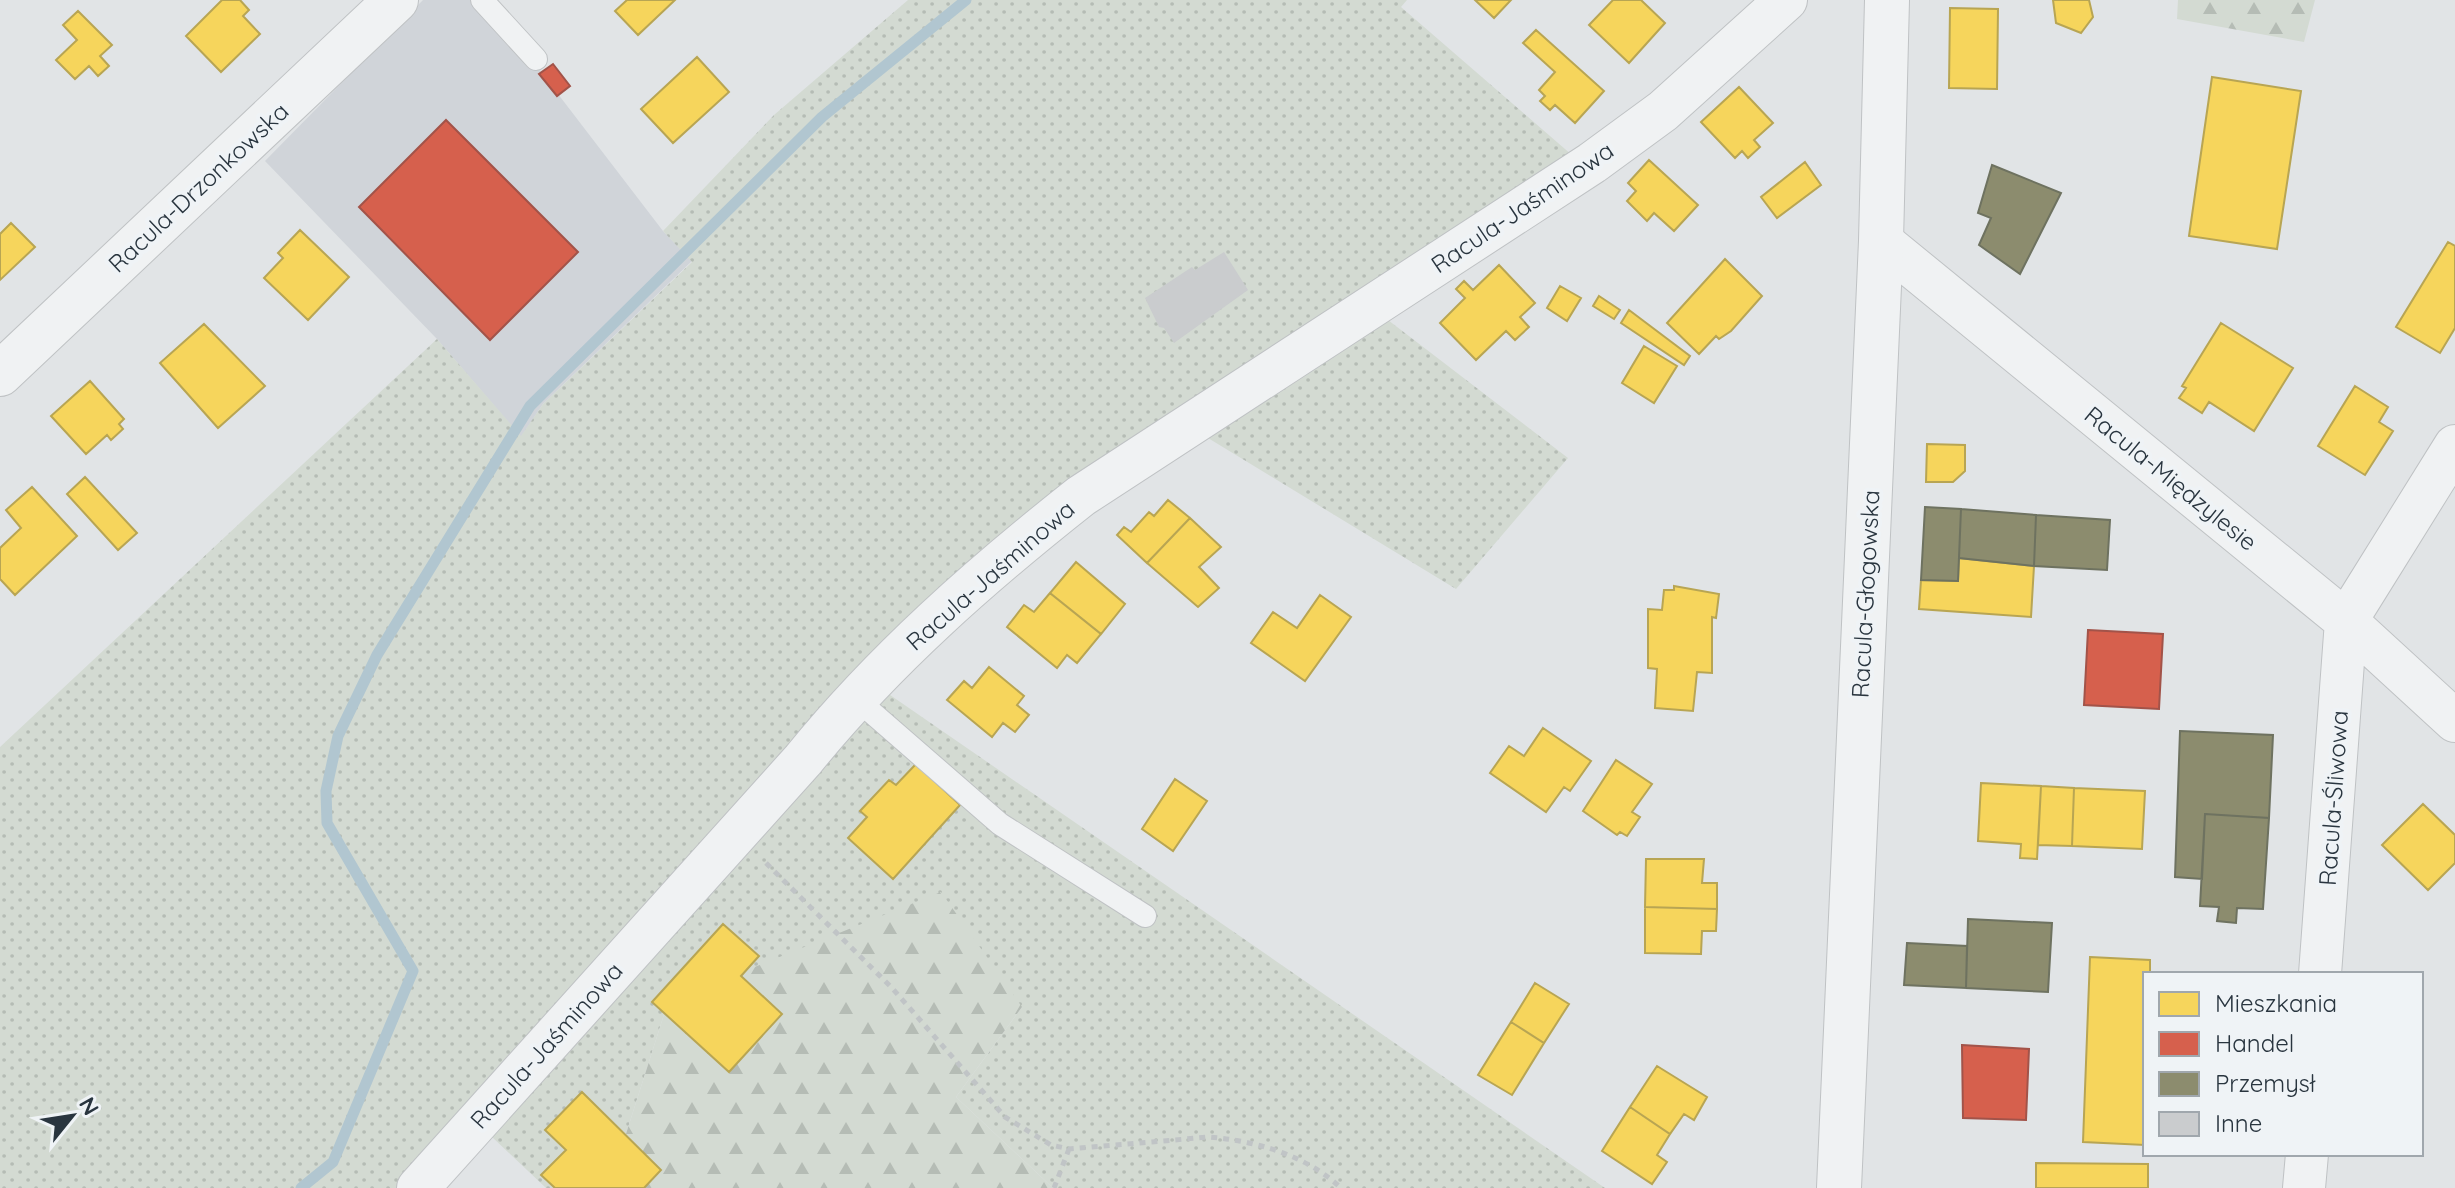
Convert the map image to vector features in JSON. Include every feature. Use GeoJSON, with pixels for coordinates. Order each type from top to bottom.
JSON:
{"type":"FeatureCollection","features":[{"type":"Feature","properties":{"kind":"street","name":"Racula-Drzonkowska"},"geometry":{"type":"LineString","coordinates":[[0,374],[396,0]]}},
{"type":"Feature","properties":{"kind":"street","name":"Racula-Jaśminowa"},"geometry":{"type":"LineString","coordinates":[[418,1188],[736,835],[854,697],[1013,550],[1081,496],[1592,163],[1663,111],[1786,0]]}},
{"type":"Feature","properties":{"kind":"street","name":"Racula-Głogowska"},"geometry":{"type":"LineString","coordinates":[[1839,1188],[1881,241],[1887,0]]}},
{"type":"Feature","properties":{"kind":"street","name":"Racula-Międzylesie"},"geometry":{"type":"LineString","coordinates":[[1881,241],[2346,621],[2455,721]]}},
{"type":"Feature","properties":{"kind":"street"},"geometry":{"type":"LineString","coordinates":[[2346,621],[2455,446]]}},
{"type":"Feature","properties":{"kind":"street","name":"Racula-Śliwowa"},"geometry":{"type":"LineString","coordinates":[[2320,972],[2346,621]]}},
{"type":"Feature","properties":{"kind":"street"},"geometry":{"type":"LineString","coordinates":[[2304,1188],[2307,1156]]}},
{"type":"Feature","properties":{"kind":"lane"},"geometry":{"type":"LineString","coordinates":[[482,0],[536,59]]}},
{"type":"Feature","properties":{"kind":"lane"},"geometry":{"type":"LineString","coordinates":[[854,697],[1000,824],[1145,916]]}},
{"type":"Feature","properties":{"kind":"path"},"geometry":{"type":"LineString","coordinates":[[736,835],[892,988],[1005,1117],[1051,1145],[1069,1149],[1209,1137],[1233,1139],[1298,1160],[1341,1188]]}},
{"type":"Feature","properties":{"kind":"path"},"geometry":{"type":"LineString","coordinates":[[1054,1188],[1069,1149]]}},
{"type":"Feature","properties":{"kind":"shaded area"},"geometry":{"type":"Polygon","coordinates":[[[423,0],[486,0],[663,231],[692,261],[543,404],[521,437],[437,339],[265,161],[423,0]]]}},
{"type":"Feature","properties":{"kind":"green space"},"geometry":{"type":"Polygon","coordinates":[[[908,0],[1407,0],[1401,7],[1580,162],[1371,307],[1568,458],[1456,589],[1185,424],[864,677],[1605,1188],[1053,1188],[956,1097],[1022,1007],[668,1002],[618,1159],[624,1188],[546,1188],[474,1120],[415,1188],[0,1188],[0,747],[437,339],[521,436],[543,404],[692,262],[663,231],[774,115],[908,0]]]}},
{"type":"Feature","properties":{"kind":"green space"},"geometry":{"type":"Polygon","coordinates":[[[2178,0],[2315,0],[2304,42],[2177,19],[2178,0]]]}},
{"type":"Feature","properties":{"kind":"green space"},"geometry":{"type":"Polygon","coordinates":[[[941,892],[1022,1007],[956,1097],[1053,1188],[624,1188],[618,1159],[668,1002],[941,892]]]}},
{"type":"Feature","properties":{"kind":"building: Mieszkania"},"geometry":{"type":"Polygon","coordinates":[[[222,0],[240,0],[249,10],[243,16],[260,34],[221,72],[186,36],[222,0]]]}},
{"type":"Feature","properties":{"kind":"building: Mieszkania"},"geometry":{"type":"Polygon","coordinates":[[[627,0],[675,0],[638,35],[615,11],[627,0]]]}},
{"type":"Feature","properties":{"kind":"building: Mieszkania"},"geometry":{"type":"Polygon","coordinates":[[[1475,0],[1511,0],[1494,18],[1475,0]]]}},
{"type":"Feature","properties":{"kind":"building: Mieszkania"},"geometry":{"type":"Polygon","coordinates":[[[1613,0],[1641,0],[1665,23],[1629,63],[1589,25],[1613,0]]]}},
{"type":"Feature","properties":{"kind":"building: Mieszkania"},"geometry":{"type":"Polygon","coordinates":[[[2053,0],[2089,0],[2093,17],[2081,33],[2056,23],[2053,0]]]}},
{"type":"Feature","properties":{"kind":"building: Mieszkania"},"geometry":{"type":"Polygon","coordinates":[[[1950,8],[1998,9],[1997,89],[1949,88],[1950,8]]]}},
{"type":"Feature","properties":{"kind":"building: Mieszkania"},"geometry":{"type":"Polygon","coordinates":[[[78,11],[112,45],[100,56],[109,66],[98,76],[89,66],[75,79],[56,60],[77,40],[63,25],[78,11]]]}},
{"type":"Feature","properties":{"kind":"building: Mieszkania"},"geometry":{"type":"Polygon","coordinates":[[[1536,30],[1604,91],[1575,123],[1555,105],[1550,110],[1540,101],[1545,96],[1539,90],[1555,72],[1523,43],[1536,30]]]}},
{"type":"Feature","properties":{"kind":"building: Mieszkania"},"geometry":{"type":"Polygon","coordinates":[[[697,57],[729,92],[673,143],[641,109],[697,57]]]}},
{"type":"Feature","properties":{"kind":"building: Mieszkania"},"geometry":{"type":"Polygon","coordinates":[[[2212,77],[2301,91],[2277,249],[2189,236],[2212,77]]]}},
{"type":"Feature","properties":{"kind":"building: Mieszkania"},"geometry":{"type":"Polygon","coordinates":[[[1739,87],[1773,123],[1754,140],[1760,147],[1748,158],[1742,151],[1735,158],[1701,122],[1739,87]]]}},
{"type":"Feature","properties":{"kind":"building: Mieszkania"},"geometry":{"type":"Polygon","coordinates":[[[1649,160],[1698,205],[1674,231],[1654,213],[1647,221],[1627,201],[1636,191],[1628,183],[1649,160]]]}},
{"type":"Feature","properties":{"kind":"building: Mieszkania"},"geometry":{"type":"Polygon","coordinates":[[[1805,162],[1821,185],[1777,218],[1761,197],[1805,162]]]}},
{"type":"Feature","properties":{"kind":"building: Mieszkania"},"geometry":{"type":"Polygon","coordinates":[[[11,223],[35,247],[0,280],[0,234],[11,223]]]}},
{"type":"Feature","properties":{"kind":"building: Mieszkania"},"geometry":{"type":"Polygon","coordinates":[[[300,230],[349,277],[308,320],[264,278],[283,258],[278,253],[300,230]]]}},
{"type":"Feature","properties":{"kind":"building: Mieszkania"},"geometry":{"type":"Polygon","coordinates":[[[2448,242],[2455,246],[2455,328],[2440,353],[2396,327],[2448,242]]]}},
{"type":"Feature","properties":{"kind":"building: Mieszkania"},"geometry":{"type":"Polygon","coordinates":[[[1725,259],[1762,296],[1731,331],[1719,339],[1716,336],[1699,354],[1667,323],[1725,259]]]}},
{"type":"Feature","properties":{"kind":"building: Mieszkania"},"geometry":{"type":"Polygon","coordinates":[[[1499,265],[1535,303],[1520,317],[1529,327],[1515,340],[1506,331],[1476,360],[1440,323],[1465,298],[1456,289],[1464,281],[1473,290],[1499,265]]]}},
{"type":"Feature","properties":{"kind":"building: Mieszkania"},"geometry":{"type":"Polygon","coordinates":[[[1560,286],[1581,298],[1567,321],[1547,308],[1560,286]]]}},
{"type":"Feature","properties":{"kind":"building: Mieszkania"},"geometry":{"type":"Polygon","coordinates":[[[1599,296],[1620,310],[1614,319],[1593,306],[1599,296]]]}},
{"type":"Feature","properties":{"kind":"building: Mieszkania"},"geometry":{"type":"Polygon","coordinates":[[[1629,310],[1690,356],[1684,365],[1621,323],[1629,310]]]}},
{"type":"Feature","properties":{"kind":"building: Mieszkania"},"geometry":{"type":"Polygon","coordinates":[[[2221,323],[2293,368],[2254,431],[2209,402],[2202,413],[2179,398],[2186,388],[2182,386],[2221,323]]]}},
{"type":"Feature","properties":{"kind":"building: Mieszkania"},"geometry":{"type":"Polygon","coordinates":[[[204,324],[265,386],[218,428],[160,363],[204,324]]]}},
{"type":"Feature","properties":{"kind":"building: Mieszkania"},"geometry":{"type":"Polygon","coordinates":[[[1644,346],[1677,366],[1654,403],[1622,383],[1644,346]]]}},
{"type":"Feature","properties":{"kind":"building: Mieszkania"},"geometry":{"type":"Polygon","coordinates":[[[90,381],[124,419],[119,424],[123,429],[111,440],[107,435],[86,454],[51,416],[90,381]]]}},
{"type":"Feature","properties":{"kind":"building: Mieszkania"},"geometry":{"type":"Polygon","coordinates":[[[2355,386],[2388,407],[2379,422],[2393,431],[2365,475],[2318,446],[2355,386]]]}},
{"type":"Feature","properties":{"kind":"building: Mieszkania"},"geometry":{"type":"Polygon","coordinates":[[[1927,444],[1965,445],[1965,471],[1953,482],[1926,482],[1927,444]]]}},
{"type":"Feature","properties":{"kind":"building: Mieszkania"},"geometry":{"type":"Polygon","coordinates":[[[85,477],[137,533],[118,550],[67,494],[85,477]]]}},
{"type":"Feature","properties":{"kind":"building: Mieszkania"},"geometry":{"type":"Polygon","coordinates":[[[32,487],[77,536],[15,595],[0,579],[0,548],[21,528],[6,510],[32,487]]]}},
{"type":"Feature","properties":{"kind":"building: Mieszkania"},"geometry":{"type":"Polygon","coordinates":[[[1168,500],[1190,518],[1147,563],[1117,535],[1124,527],[1131,532],[1149,512],[1154,516],[1168,500]]]}},
{"type":"Feature","properties":{"kind":"building: Mieszkania"},"geometry":{"type":"Polygon","coordinates":[[[1190,518],[1221,547],[1199,567],[1219,588],[1198,607],[1147,563],[1190,518]]]}},
{"type":"Feature","properties":{"kind":"building: Mieszkania"},"geometry":{"type":"Polygon","coordinates":[[[1959,558],[2034,566],[2031,617],[1919,609],[1921,580],[1958,581],[1959,558]]]}},
{"type":"Feature","properties":{"kind":"building: Mieszkania"},"geometry":{"type":"Polygon","coordinates":[[[1076,562],[1125,604],[1101,634],[1050,593],[1076,562]]]}},
{"type":"Feature","properties":{"kind":"building: Mieszkania"},"geometry":{"type":"Polygon","coordinates":[[[1674,586],[1719,594],[1716,618],[1712,617],[1712,673],[1697,672],[1693,711],[1655,708],[1657,669],[1648,668],[1648,609],[1662,610],[1664,590],[1674,590],[1674,586]]]}},
{"type":"Feature","properties":{"kind":"building: Mieszkania"},"geometry":{"type":"Polygon","coordinates":[[[1050,593],[1101,634],[1077,663],[1067,655],[1057,668],[1007,627],[1024,605],[1034,612],[1050,593]]]}},
{"type":"Feature","properties":{"kind":"building: Mieszkania"},"geometry":{"type":"Polygon","coordinates":[[[1320,595],[1351,617],[1305,681],[1251,643],[1273,612],[1297,628],[1320,595]]]}},
{"type":"Feature","properties":{"kind":"building: Mieszkania"},"geometry":{"type":"Polygon","coordinates":[[[989,667],[1024,696],[1017,705],[1029,715],[1015,732],[1003,723],[992,737],[947,700],[964,681],[972,688],[989,667]]]}},
{"type":"Feature","properties":{"kind":"building: Mieszkania"},"geometry":{"type":"Polygon","coordinates":[[[1543,728],[1591,761],[1570,791],[1564,787],[1546,812],[1490,773],[1509,746],[1524,756],[1543,728]]]}},
{"type":"Feature","properties":{"kind":"building: Mieszkania"},"geometry":{"type":"Polygon","coordinates":[[[1616,760],[1652,784],[1632,812],[1640,817],[1627,836],[1620,832],[1617,835],[1583,811],[1616,760]]]}},
{"type":"Feature","properties":{"kind":"building: Mieszkania"},"geometry":{"type":"Polygon","coordinates":[[[916,764],[960,805],[893,879],[848,838],[867,817],[860,811],[889,780],[896,785],[916,764]]]}},
{"type":"Feature","properties":{"kind":"building: Mieszkania"},"geometry":{"type":"Polygon","coordinates":[[[1175,779],[1207,801],[1173,851],[1142,829],[1175,779]]]}},
{"type":"Feature","properties":{"kind":"building: Mieszkania"},"geometry":{"type":"Polygon","coordinates":[[[1981,783],[2041,786],[2037,859],[2020,858],[2021,844],[1978,841],[1981,783]]]}},
{"type":"Feature","properties":{"kind":"building: Mieszkania"},"geometry":{"type":"Polygon","coordinates":[[[2041,786],[2074,788],[2072,846],[2038,845],[2041,786]]]}},
{"type":"Feature","properties":{"kind":"building: Mieszkania"},"geometry":{"type":"Polygon","coordinates":[[[2074,788],[2145,791],[2142,849],[2072,846],[2074,788]]]}},
{"type":"Feature","properties":{"kind":"building: Mieszkania"},"geometry":{"type":"Polygon","coordinates":[[[2423,804],[2455,835],[2455,863],[2428,890],[2382,845],[2423,804]]]}},
{"type":"Feature","properties":{"kind":"building: Mieszkania"},"geometry":{"type":"Polygon","coordinates":[[[1646,859],[1704,859],[1702,883],[1717,883],[1717,909],[1645,907],[1646,859]]]}},
{"type":"Feature","properties":{"kind":"building: Mieszkania"},"geometry":{"type":"Polygon","coordinates":[[[1645,907],[1717,909],[1716,931],[1702,931],[1701,954],[1645,953],[1645,907]]]}},
{"type":"Feature","properties":{"kind":"building: Mieszkania"},"geometry":{"type":"Polygon","coordinates":[[[723,924],[759,956],[741,976],[782,1014],[729,1072],[652,1002],[723,924]]]}},
{"type":"Feature","properties":{"kind":"building: Mieszkania"},"geometry":{"type":"Polygon","coordinates":[[[2090,957],[2150,960],[2150,972],[2143,972],[2143,1145],[2083,1142],[2090,957]]]}},
{"type":"Feature","properties":{"kind":"building: Mieszkania"},"geometry":{"type":"Polygon","coordinates":[[[1535,983],[1569,1004],[1544,1043],[1511,1022],[1535,983]]]}},
{"type":"Feature","properties":{"kind":"building: Mieszkania"},"geometry":{"type":"Polygon","coordinates":[[[1511,1022],[1544,1043],[1512,1095],[1478,1075],[1511,1022]]]}},
{"type":"Feature","properties":{"kind":"building: Mieszkania"},"geometry":{"type":"Polygon","coordinates":[[[1657,1066],[1707,1097],[1694,1120],[1684,1114],[1670,1134],[1630,1107],[1657,1066]]]}},
{"type":"Feature","properties":{"kind":"building: Mieszkania"},"geometry":{"type":"Polygon","coordinates":[[[582,1092],[661,1170],[644,1188],[555,1188],[541,1175],[566,1150],[545,1130],[582,1092]]]}},
{"type":"Feature","properties":{"kind":"building: Mieszkania"},"geometry":{"type":"Polygon","coordinates":[[[1630,1107],[1670,1134],[1657,1155],[1667,1162],[1652,1184],[1602,1151],[1630,1107]]]}},
{"type":"Feature","properties":{"kind":"building: Mieszkania"},"geometry":{"type":"Polygon","coordinates":[[[2036,1163],[2148,1164],[2148,1188],[2036,1188],[2036,1163]]]}},
{"type":"Feature","properties":{"kind":"building: Handel"},"geometry":{"type":"Polygon","coordinates":[[[553,64],[570,86],[557,96],[539,74],[553,64]]]}},
{"type":"Feature","properties":{"kind":"building: Handel"},"geometry":{"type":"Polygon","coordinates":[[[446,120],[578,252],[490,340],[359,207],[446,120]]]}},
{"type":"Feature","properties":{"kind":"building: Handel"},"geometry":{"type":"Polygon","coordinates":[[[2088,630],[2163,634],[2159,709],[2084,705],[2088,630]]]}},
{"type":"Feature","properties":{"kind":"building: Handel"},"geometry":{"type":"Polygon","coordinates":[[[1962,1045],[2029,1049],[2026,1120],[1963,1118],[1962,1045]]]}},
{"type":"Feature","properties":{"kind":"building: Przemysł"},"geometry":{"type":"Polygon","coordinates":[[[1992,165],[2061,193],[2020,274],[1979,245],[1991,218],[1978,213],[1992,165]]]}},
{"type":"Feature","properties":{"kind":"building: Przemysł"},"geometry":{"type":"Polygon","coordinates":[[[1925,507],[1961,509],[1958,581],[1921,580],[1925,507]]]}},
{"type":"Feature","properties":{"kind":"building: Przemysł"},"geometry":{"type":"Polygon","coordinates":[[[1961,509],[2036,515],[2034,566],[1959,558],[1961,509]]]}},
{"type":"Feature","properties":{"kind":"building: Przemysł"},"geometry":{"type":"Polygon","coordinates":[[[2036,515],[2110,520],[2107,570],[2034,566],[2036,515]]]}},
{"type":"Feature","properties":{"kind":"building: Przemysł"},"geometry":{"type":"Polygon","coordinates":[[[2180,731],[2273,735],[2269,818],[2205,814],[2202,879],[2175,877],[2180,731]]]}},
{"type":"Feature","properties":{"kind":"building: Przemysł"},"geometry":{"type":"Polygon","coordinates":[[[2205,814],[2269,818],[2263,909],[2237,908],[2236,923],[2217,921],[2219,907],[2200,906],[2205,814]]]}},
{"type":"Feature","properties":{"kind":"building: Przemysł"},"geometry":{"type":"Polygon","coordinates":[[[1968,919],[2052,923],[2048,992],[1966,988],[1968,919]]]}},
{"type":"Feature","properties":{"kind":"building: Przemysł"},"geometry":{"type":"Polygon","coordinates":[[[1907,943],[1967,946],[1966,988],[1904,985],[1907,943]]]}},
{"type":"Feature","properties":{"kind":"building: Inne"},"geometry":{"type":"Polygon","coordinates":[[[1224,252],[1248,290],[1174,343],[1164,328],[1159,327],[1145,298],[1192,267],[1195,270],[1224,252]]]}},
{"type":"Feature","properties":{"kind":"waterway"},"geometry":{"type":"LineString","coordinates":[[301,1188],[333,1162],[413,971],[327,823],[326,791],[338,736],[377,655],[530,406],[822,117],[966,0]]}}]}
